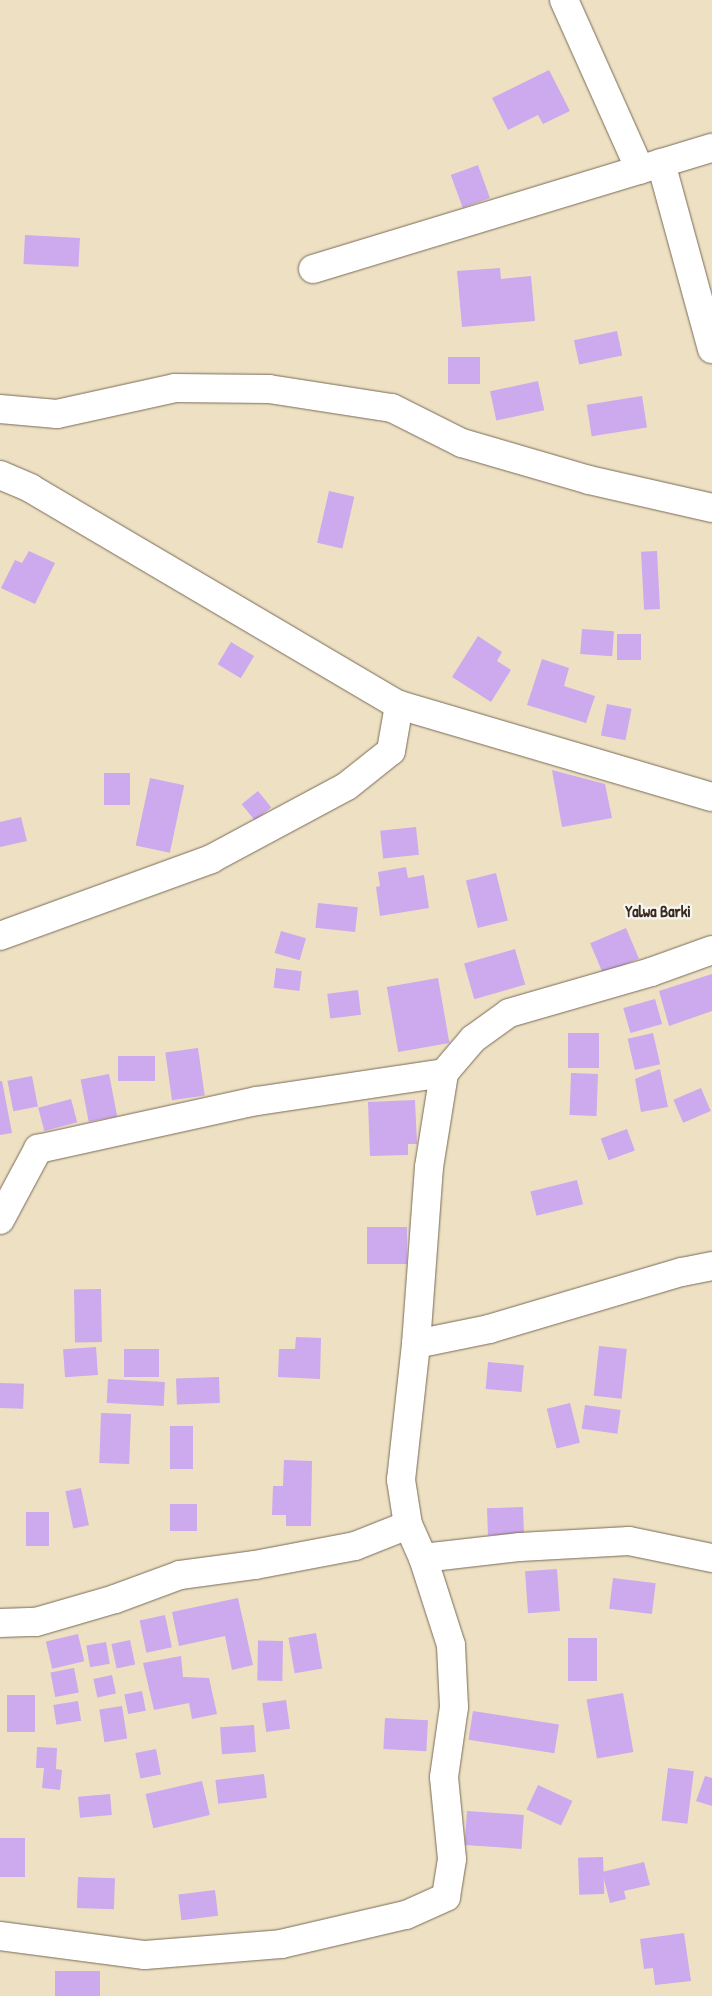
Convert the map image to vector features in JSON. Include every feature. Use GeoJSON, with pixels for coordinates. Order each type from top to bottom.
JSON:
{"type":"FeatureCollection","features":[{"type":"Feature","properties":{"kind":"street"},"geometry":{"type":"LineString","coordinates":[[564,0],[651,167],[712,349]]}},
{"type":"Feature","properties":{"kind":"street"},"geometry":{"type":"LineString","coordinates":[[313,269],[712,148]]}},
{"type":"Feature","properties":{"kind":"street"},"geometry":{"type":"LineString","coordinates":[[0,409],[57,414],[175,388],[269,389],[392,408],[462,443],[588,480],[712,508]]}},
{"type":"Feature","properties":{"kind":"street"},"geometry":{"type":"LineString","coordinates":[[0,475],[30,488],[399,705],[712,797]]}},
{"type":"Feature","properties":{"kind":"street"},"geometry":{"type":"LineString","coordinates":[[0,936],[211,859],[347,786],[391,750],[399,705]]}},
{"type":"Feature","properties":{"kind":"street"},"geometry":{"type":"LineString","coordinates":[[0,1936],[145,1955],[271,1945],[406,1915],[446,1897],[452,1859],[444,1776],[454,1708],[451,1645],[423,1558],[408,1525],[401,1480],[416,1344],[429,1167],[444,1073],[473,1039],[509,1012],[651,972],[712,950]]}},
{"type":"Feature","properties":{"kind":"street"},"geometry":{"type":"LineString","coordinates":[[0,1220],[38,1149],[257,1101],[444,1073]]}},
{"type":"Feature","properties":{"kind":"street"},"geometry":{"type":"LineString","coordinates":[[416,1344],[489,1329],[682,1272],[712,1266]]}},
{"type":"Feature","properties":{"kind":"street"},"geometry":{"type":"LineString","coordinates":[[0,1623],[36,1622],[115,1599],[180,1575],[255,1565],[355,1546],[408,1525]]}},
{"type":"Feature","properties":{"kind":"street"},"geometry":{"type":"LineString","coordinates":[[423,1558],[520,1547],[629,1541],[712,1558]]}},
{"type":"Feature","properties":{"kind":"building"},"geometry":{"type":"Polygon","coordinates":[[[549,70],[570,111],[543,124],[538,115],[508,130],[492,98],[549,70]]]}},
{"type":"Feature","properties":{"kind":"building"},"geometry":{"type":"Polygon","coordinates":[[[478,165],[490,198],[463,208],[451,175],[478,165]]]}},
{"type":"Feature","properties":{"kind":"building"},"geometry":{"type":"Polygon","coordinates":[[[25,235],[80,238],[78,267],[23,264],[25,235]]]}},
{"type":"Feature","properties":{"kind":"building"},"geometry":{"type":"Polygon","coordinates":[[[500,268],[501,279],[531,276],[535,321],[462,327],[457,271],[500,268]]]}},
{"type":"Feature","properties":{"kind":"building"},"geometry":{"type":"Polygon","coordinates":[[[617,331],[622,355],[579,365],[574,340],[617,331]]]}},
{"type":"Feature","properties":{"kind":"building"},"geometry":{"type":"Polygon","coordinates":[[[448,357],[480,357],[480,384],[448,384],[448,357]]]}},
{"type":"Feature","properties":{"kind":"building"},"geometry":{"type":"Polygon","coordinates":[[[538,381],[544,410],[496,421],[490,391],[538,381]]]}},
{"type":"Feature","properties":{"kind":"building"},"geometry":{"type":"Polygon","coordinates":[[[642,396],[647,428],[592,436],[587,405],[642,396]]]}},
{"type":"Feature","properties":{"kind":"building"},"geometry":{"type":"Polygon","coordinates":[[[329,491],[354,497],[342,548],[317,543],[329,491]]]}},
{"type":"Feature","properties":{"kind":"building"},"geometry":{"type":"Polygon","coordinates":[[[29,551],[55,563],[35,604],[1,588],[15,560],[22,563],[29,551]]]}},
{"type":"Feature","properties":{"kind":"building"},"geometry":{"type":"Polygon","coordinates":[[[657,551],[660,609],[644,610],[641,552],[657,551]]]}},
{"type":"Feature","properties":{"kind":"building"},"geometry":{"type":"Polygon","coordinates":[[[582,629],[614,631],[612,656],[580,654],[582,629]]]}},
{"type":"Feature","properties":{"kind":"building"},"geometry":{"type":"Polygon","coordinates":[[[617,634],[641,634],[641,660],[617,660],[617,634]]]}},
{"type":"Feature","properties":{"kind":"building"},"geometry":{"type":"Polygon","coordinates":[[[478,636],[502,652],[497,661],[511,670],[491,702],[452,677],[478,636]]]}},
{"type":"Feature","properties":{"kind":"building"},"geometry":{"type":"Polygon","coordinates":[[[231,642],[254,656],[241,678],[218,664],[231,642]]]}},
{"type":"Feature","properties":{"kind":"building"},"geometry":{"type":"Polygon","coordinates":[[[542,659],[569,668],[564,686],[595,696],[586,723],[527,705],[542,659]]]}},
{"type":"Feature","properties":{"kind":"building"},"geometry":{"type":"Polygon","coordinates":[[[607,704],[632,709],[625,740],[601,735],[607,704]]]}},
{"type":"Feature","properties":{"kind":"building"},"geometry":{"type":"Polygon","coordinates":[[[552,770],[605,784],[612,818],[562,827],[552,770]]]}},
{"type":"Feature","properties":{"kind":"building"},"geometry":{"type":"Polygon","coordinates":[[[104,773],[130,773],[130,805],[104,805],[104,773]]]}},
{"type":"Feature","properties":{"kind":"building"},"geometry":{"type":"Polygon","coordinates":[[[150,778],[184,785],[170,853],[136,845],[150,778]]]}},
{"type":"Feature","properties":{"kind":"building"},"geometry":{"type":"Polygon","coordinates":[[[258,791],[271,807],[255,821],[242,804],[258,791]]]}},
{"type":"Feature","properties":{"kind":"building"},"geometry":{"type":"Polygon","coordinates":[[[21,817],[27,841],[0,847],[0,822],[21,817]]]}},
{"type":"Feature","properties":{"kind":"building"},"geometry":{"type":"Polygon","coordinates":[[[416,827],[419,855],[383,859],[380,831],[416,827]]]}},
{"type":"Feature","properties":{"kind":"building"},"geometry":{"type":"Polygon","coordinates":[[[406,867],[408,878],[424,875],[429,908],[380,916],[376,887],[380,886],[378,872],[406,867]]]}},
{"type":"Feature","properties":{"kind":"building"},"geometry":{"type":"Polygon","coordinates":[[[496,873],[508,921],[478,928],[466,880],[496,873]]]}},
{"type":"Feature","properties":{"kind":"building"},"geometry":{"type":"Polygon","coordinates":[[[318,903],[358,907],[355,932],[315,928],[318,903]]]}},
{"type":"Feature","properties":{"kind":"building"},"geometry":{"type":"Polygon","coordinates":[[[626,928],[639,958],[603,974],[590,943],[626,928]]]}},
{"type":"Feature","properties":{"kind":"building"},"geometry":{"type":"Polygon","coordinates":[[[281,931],[306,938],[300,960],[275,953],[281,931]]]}},
{"type":"Feature","properties":{"kind":"building"},"geometry":{"type":"Polygon","coordinates":[[[515,949],[525,985],[474,999],[464,964],[515,949]]]}},
{"type":"Feature","properties":{"kind":"building"},"geometry":{"type":"Polygon","coordinates":[[[276,968],[302,971],[299,991],[274,988],[276,968]]]}},
{"type":"Feature","properties":{"kind":"building"},"geometry":{"type":"Polygon","coordinates":[[[712,974],[712,1011],[669,1026],[659,991],[712,974]]]}},
{"type":"Feature","properties":{"kind":"building"},"geometry":{"type":"Polygon","coordinates":[[[438,978],[449,1043],[398,1052],[387,987],[438,978]]]}},
{"type":"Feature","properties":{"kind":"building"},"geometry":{"type":"Polygon","coordinates":[[[358,990],[361,1015],[330,1019],[327,994],[358,990]]]}},
{"type":"Feature","properties":{"kind":"building"},"geometry":{"type":"Polygon","coordinates":[[[655,999],[662,1024],[630,1033],[623,1008],[655,999]]]}},
{"type":"Feature","properties":{"kind":"building"},"geometry":{"type":"Polygon","coordinates":[[[568,1033],[599,1033],[599,1068],[568,1068],[568,1033]]]}},
{"type":"Feature","properties":{"kind":"building"},"geometry":{"type":"Polygon","coordinates":[[[653,1033],[660,1064],[635,1070],[628,1039],[653,1033]]]}},
{"type":"Feature","properties":{"kind":"building"},"geometry":{"type":"Polygon","coordinates":[[[198,1048],[205,1096],[172,1100],[165,1053],[198,1048]]]}},
{"type":"Feature","properties":{"kind":"building"},"geometry":{"type":"Polygon","coordinates":[[[118,1056],[155,1056],[155,1081],[118,1081],[118,1056]]]}},
{"type":"Feature","properties":{"kind":"building"},"geometry":{"type":"Polygon","coordinates":[[[660,1069],[668,1107],[641,1112],[635,1079],[660,1069]]]}},
{"type":"Feature","properties":{"kind":"building"},"geometry":{"type":"Polygon","coordinates":[[[571,1073],[598,1074],[597,1116],[570,1115],[571,1073]]]}},
{"type":"Feature","properties":{"kind":"building"},"geometry":{"type":"Polygon","coordinates":[[[109,1074],[117,1116],[89,1122],[81,1080],[109,1074]]]}},
{"type":"Feature","properties":{"kind":"building"},"geometry":{"type":"Polygon","coordinates":[[[32,1076],[38,1106],[13,1111],[7,1081],[32,1076]]]}},
{"type":"Feature","properties":{"kind":"building"},"geometry":{"type":"Polygon","coordinates":[[[0,1081],[2,1081],[12,1133],[0,1135],[0,1081]]]}},
{"type":"Feature","properties":{"kind":"building"},"geometry":{"type":"Polygon","coordinates":[[[701,1088],[711,1111],[683,1123],[673,1100],[701,1088]]]}},
{"type":"Feature","properties":{"kind":"building"},"geometry":{"type":"Polygon","coordinates":[[[71,1099],[77,1122],[44,1131],[38,1108],[71,1099]]]}},
{"type":"Feature","properties":{"kind":"building"},"geometry":{"type":"Polygon","coordinates":[[[415,1100],[417,1144],[408,1144],[408,1155],[370,1156],[368,1102],[415,1100]]]}},
{"type":"Feature","properties":{"kind":"building"},"geometry":{"type":"Polygon","coordinates":[[[627,1129],[635,1151],[609,1160],[601,1139],[627,1129]]]}},
{"type":"Feature","properties":{"kind":"building"},"geometry":{"type":"Polygon","coordinates":[[[577,1180],[583,1204],[536,1216],[530,1192],[577,1180]]]}},
{"type":"Feature","properties":{"kind":"building"},"geometry":{"type":"Polygon","coordinates":[[[367,1227],[407,1227],[407,1264],[367,1264],[367,1227]]]}},
{"type":"Feature","properties":{"kind":"building"},"geometry":{"type":"Polygon","coordinates":[[[74,1289],[101,1289],[102,1342],[75,1342],[74,1289]]]}},
{"type":"Feature","properties":{"kind":"building"},"geometry":{"type":"Polygon","coordinates":[[[296,1337],[321,1338],[320,1379],[278,1377],[279,1349],[295,1349],[296,1337]]]}},
{"type":"Feature","properties":{"kind":"building"},"geometry":{"type":"Polygon","coordinates":[[[599,1346],[627,1349],[622,1399],[594,1396],[599,1346]]]}},
{"type":"Feature","properties":{"kind":"building"},"geometry":{"type":"Polygon","coordinates":[[[96,1347],[98,1375],[65,1377],[63,1349],[96,1347]]]}},
{"type":"Feature","properties":{"kind":"building"},"geometry":{"type":"Polygon","coordinates":[[[124,1349],[159,1349],[159,1377],[124,1377],[124,1349]]]}},
{"type":"Feature","properties":{"kind":"building"},"geometry":{"type":"Polygon","coordinates":[[[488,1362],[524,1365],[522,1392],[486,1389],[488,1362]]]}},
{"type":"Feature","properties":{"kind":"building"},"geometry":{"type":"Polygon","coordinates":[[[219,1377],[220,1403],[177,1404],[176,1379],[219,1377]]]}},
{"type":"Feature","properties":{"kind":"building"},"geometry":{"type":"Polygon","coordinates":[[[108,1379],[165,1382],[164,1406],[107,1403],[108,1379]]]}},
{"type":"Feature","properties":{"kind":"building"},"geometry":{"type":"Polygon","coordinates":[[[0,1383],[24,1384],[23,1409],[0,1408],[0,1383]]]}},
{"type":"Feature","properties":{"kind":"building"},"geometry":{"type":"Polygon","coordinates":[[[570,1403],[580,1443],[557,1449],[547,1409],[570,1403]]]}},
{"type":"Feature","properties":{"kind":"building"},"geometry":{"type":"Polygon","coordinates":[[[585,1405],[621,1410],[617,1434],[582,1429],[585,1405]]]}},
{"type":"Feature","properties":{"kind":"building"},"geometry":{"type":"Polygon","coordinates":[[[101,1413],[131,1414],[129,1464],[99,1463],[101,1413]]]}},
{"type":"Feature","properties":{"kind":"building"},"geometry":{"type":"Polygon","coordinates":[[[170,1426],[193,1426],[193,1469],[170,1469],[170,1426]]]}},
{"type":"Feature","properties":{"kind":"building"},"geometry":{"type":"Polygon","coordinates":[[[284,1460],[312,1461],[311,1526],[286,1526],[286,1515],[272,1515],[273,1486],[283,1486],[284,1460]]]}},
{"type":"Feature","properties":{"kind":"building"},"geometry":{"type":"Polygon","coordinates":[[[81,1488],[89,1525],[73,1528],[65,1491],[81,1488]]]}},
{"type":"Feature","properties":{"kind":"building"},"geometry":{"type":"Polygon","coordinates":[[[170,1504],[197,1504],[197,1531],[170,1531],[170,1504]]]}},
{"type":"Feature","properties":{"kind":"building"},"geometry":{"type":"Polygon","coordinates":[[[523,1507],[524,1534],[488,1535],[487,1508],[523,1507]]]}},
{"type":"Feature","properties":{"kind":"building"},"geometry":{"type":"Polygon","coordinates":[[[26,1512],[49,1512],[49,1546],[26,1546],[26,1512]]]}},
{"type":"Feature","properties":{"kind":"building"},"geometry":{"type":"Polygon","coordinates":[[[557,1569],[560,1611],[528,1613],[525,1571],[557,1569]]]}},
{"type":"Feature","properties":{"kind":"building"},"geometry":{"type":"Polygon","coordinates":[[[613,1578],[656,1583],[652,1614],[609,1609],[613,1578]]]}},
{"type":"Feature","properties":{"kind":"building"},"geometry":{"type":"Polygon","coordinates":[[[238,1598],[253,1665],[232,1670],[225,1636],[179,1646],[172,1612],[238,1598]]]}},
{"type":"Feature","properties":{"kind":"building"},"geometry":{"type":"Polygon","coordinates":[[[165,1615],[172,1647],[146,1653],[140,1620],[165,1615]]]}},
{"type":"Feature","properties":{"kind":"building"},"geometry":{"type":"Polygon","coordinates":[[[316,1633],[322,1668],[295,1673],[288,1638],[316,1633]]]}},
{"type":"Feature","properties":{"kind":"building"},"geometry":{"type":"Polygon","coordinates":[[[78,1634],[84,1661],[52,1669],[46,1641],[78,1634]]]}},
{"type":"Feature","properties":{"kind":"building"},"geometry":{"type":"Polygon","coordinates":[[[568,1638],[597,1638],[597,1681],[568,1681],[568,1638]]]}},
{"type":"Feature","properties":{"kind":"building"},"geometry":{"type":"Polygon","coordinates":[[[130,1640],[135,1664],[117,1668],[111,1644],[130,1640]]]}},
{"type":"Feature","properties":{"kind":"building"},"geometry":{"type":"Polygon","coordinates":[[[258,1641],[283,1641],[282,1681],[257,1681],[258,1641]]]}},
{"type":"Feature","properties":{"kind":"building"},"geometry":{"type":"Polygon","coordinates":[[[106,1642],[110,1664],[90,1667],[86,1645],[106,1642]]]}},
{"type":"Feature","properties":{"kind":"building"},"geometry":{"type":"Polygon","coordinates":[[[181,1656],[183,1677],[209,1678],[217,1714],[192,1719],[189,1703],[154,1710],[143,1663],[181,1656]]]}},
{"type":"Feature","properties":{"kind":"building"},"geometry":{"type":"Polygon","coordinates":[[[74,1668],[79,1693],[55,1697],[50,1673],[74,1668]]]}},
{"type":"Feature","properties":{"kind":"building"},"geometry":{"type":"Polygon","coordinates":[[[112,1675],[116,1694],[97,1698],[93,1679],[112,1675]]]}},
{"type":"Feature","properties":{"kind":"building"},"geometry":{"type":"Polygon","coordinates":[[[142,1691],[146,1711],[128,1714],[124,1694],[142,1691]]]}},
{"type":"Feature","properties":{"kind":"building"},"geometry":{"type":"Polygon","coordinates":[[[623,1693],[633,1752],[597,1759],[587,1699],[623,1693]]]}},
{"type":"Feature","properties":{"kind":"building"},"geometry":{"type":"Polygon","coordinates":[[[7,1695],[35,1695],[35,1732],[7,1732],[7,1695]]]}},
{"type":"Feature","properties":{"kind":"building"},"geometry":{"type":"Polygon","coordinates":[[[286,1700],[290,1729],[266,1732],[262,1703],[286,1700]]]}},
{"type":"Feature","properties":{"kind":"building"},"geometry":{"type":"Polygon","coordinates":[[[78,1701],[81,1721],[56,1725],[53,1705],[78,1701]]]}},
{"type":"Feature","properties":{"kind":"building"},"geometry":{"type":"Polygon","coordinates":[[[122,1706],[127,1739],[104,1742],[99,1710],[122,1706]]]}},
{"type":"Feature","properties":{"kind":"building"},"geometry":{"type":"Polygon","coordinates":[[[473,1711],[559,1725],[554,1753],[468,1740],[473,1711]]]}},
{"type":"Feature","properties":{"kind":"building"},"geometry":{"type":"Polygon","coordinates":[[[385,1718],[428,1720],[426,1751],[383,1749],[385,1718]]]}},
{"type":"Feature","properties":{"kind":"building"},"geometry":{"type":"Polygon","coordinates":[[[254,1725],[256,1752],[222,1754],[220,1727],[254,1725]]]}},
{"type":"Feature","properties":{"kind":"building"},"geometry":{"type":"Polygon","coordinates":[[[37,1747],[57,1748],[56,1769],[62,1770],[60,1790],[42,1788],[44,1768],[36,1768],[37,1747]]]}},
{"type":"Feature","properties":{"kind":"building"},"geometry":{"type":"Polygon","coordinates":[[[156,1749],[161,1775],[140,1779],[135,1753],[156,1749]]]}},
{"type":"Feature","properties":{"kind":"building"},"geometry":{"type":"Polygon","coordinates":[[[668,1768],[694,1771],[687,1824],[662,1821],[668,1768]]]}},
{"type":"Feature","properties":{"kind":"building"},"geometry":{"type":"Polygon","coordinates":[[[264,1774],[267,1798],[218,1804],[215,1780],[264,1774]]]}},
{"type":"Feature","properties":{"kind":"building"},"geometry":{"type":"Polygon","coordinates":[[[705,1776],[712,1778],[712,1806],[696,1801],[705,1776]]]}},
{"type":"Feature","properties":{"kind":"building"},"geometry":{"type":"Polygon","coordinates":[[[202,1781],[210,1815],[153,1828],[145,1794],[202,1781]]]}},
{"type":"Feature","properties":{"kind":"building"},"geometry":{"type":"Polygon","coordinates":[[[538,1785],[572,1801],[561,1826],[527,1809],[538,1785]]]}},
{"type":"Feature","properties":{"kind":"building"},"geometry":{"type":"Polygon","coordinates":[[[110,1794],[112,1815],[80,1818],[78,1797],[110,1794]]]}},
{"type":"Feature","properties":{"kind":"building"},"geometry":{"type":"Polygon","coordinates":[[[467,1811],[524,1815],[521,1849],[465,1845],[467,1811]]]}},
{"type":"Feature","properties":{"kind":"building"},"geometry":{"type":"Polygon","coordinates":[[[0,1838],[25,1838],[25,1877],[0,1877],[0,1838]]]}},
{"type":"Feature","properties":{"kind":"building"},"geometry":{"type":"Polygon","coordinates":[[[603,1857],[604,1894],[579,1895],[578,1858],[603,1857]]]}},
{"type":"Feature","properties":{"kind":"building"},"geometry":{"type":"Polygon","coordinates":[[[644,1862],[650,1885],[624,1891],[626,1899],[610,1903],[602,1872],[644,1862]]]}},
{"type":"Feature","properties":{"kind":"building"},"geometry":{"type":"Polygon","coordinates":[[[78,1877],[115,1878],[114,1909],[77,1908],[78,1877]]]}},
{"type":"Feature","properties":{"kind":"building"},"geometry":{"type":"Polygon","coordinates":[[[215,1890],[218,1916],[181,1920],[178,1895],[215,1890]]]}},
{"type":"Feature","properties":{"kind":"building"},"geometry":{"type":"Polygon","coordinates":[[[684,1933],[691,1981],[655,1985],[653,1968],[644,1969],[640,1939],[684,1933]]]}},
{"type":"Feature","properties":{"kind":"building"},"geometry":{"type":"Polygon","coordinates":[[[55,1971],[100,1971],[100,1996],[55,1996],[55,1971]]]}},
{"type":"Feature","properties":{"kind":"district","name":"Yalwa Barki"},"geometry":{"type":"Point","coordinates":[658,911]}}]}
